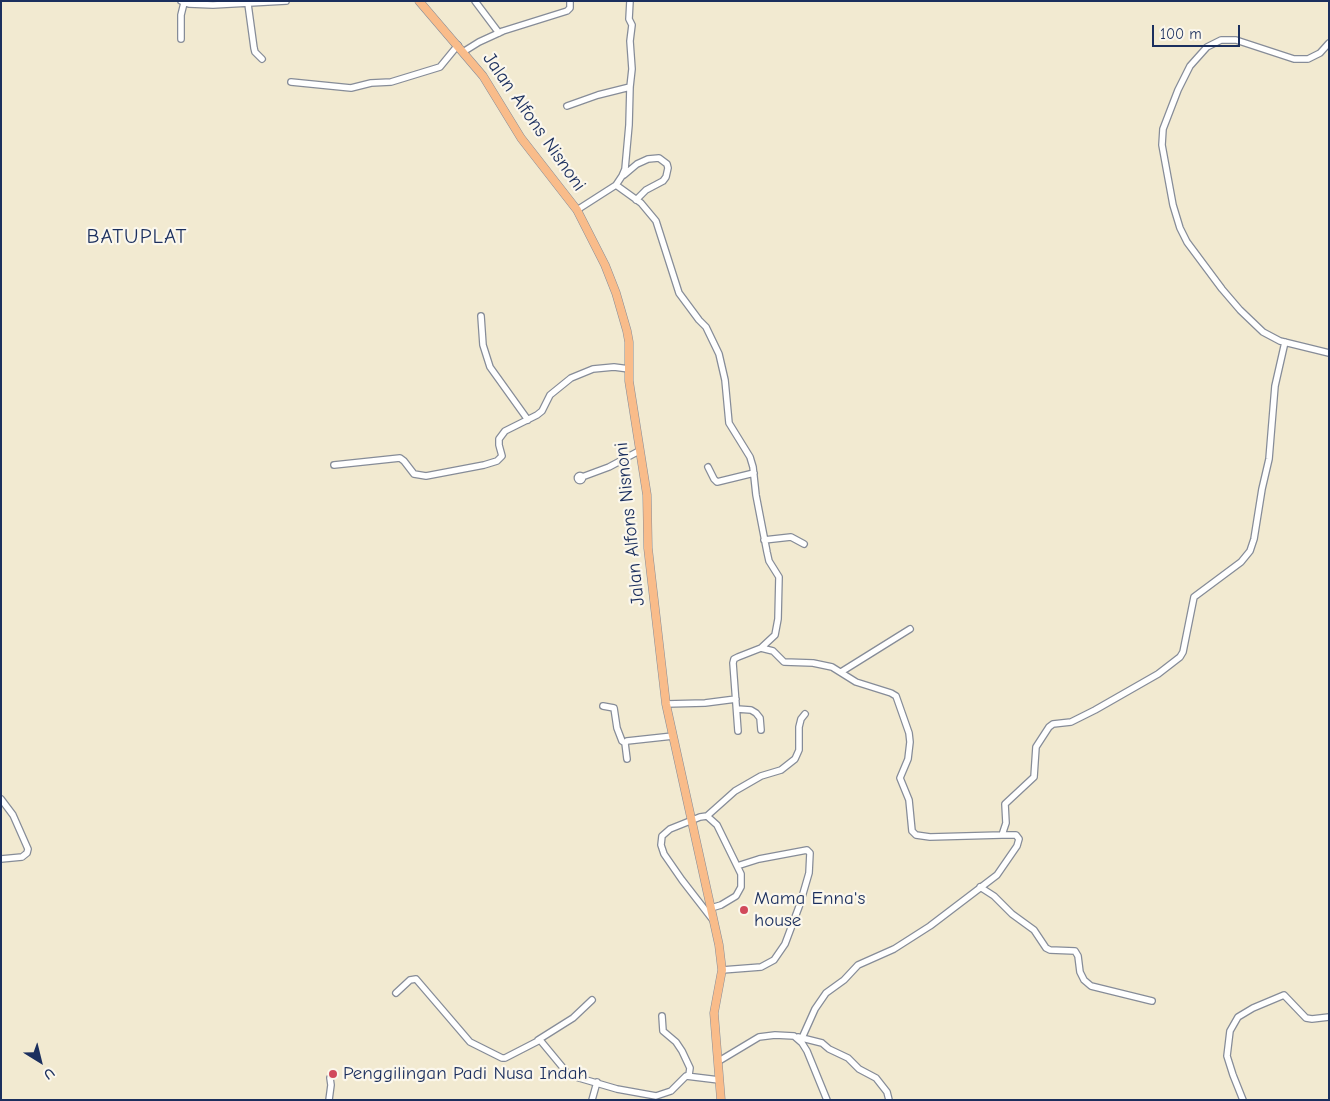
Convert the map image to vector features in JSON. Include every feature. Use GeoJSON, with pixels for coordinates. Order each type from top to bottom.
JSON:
{"type":"FeatureCollection","features":[{"type":"Feature","properties":{"kind":"main road","name":"Jalan Alfons Nisnoni"},"geometry":{"type":"LineString","coordinates":[[420,1],[483,76],[527,146],[577,210],[600,254],[616,293],[627,331],[629,381],[647,495],[648,548],[666,704],[714,922],[722,970],[714,1013],[721,1100]]}},
{"type":"Feature","properties":{"kind":"street"},"geometry":{"type":"LineString","coordinates":[[181,40],[182,2],[248,4],[286,1]]}},
{"type":"Feature","properties":{"kind":"street"},"geometry":{"type":"LineString","coordinates":[[475,1],[499,33]]}},
{"type":"Feature","properties":{"kind":"street"},"geometry":{"type":"LineString","coordinates":[[291,82],[315,86],[357,88],[371,83],[391,82],[440,67],[460,48],[517,26],[562,14],[570,8],[570,1]]}},
{"type":"Feature","properties":{"kind":"street"},"geometry":{"type":"LineString","coordinates":[[577,210],[616,185],[625,169],[629,125],[632,25],[629,19],[630,1]]}},
{"type":"Feature","properties":{"kind":"street"},"geometry":{"type":"LineString","coordinates":[[248,4],[254,48],[262,60]]}},
{"type":"Feature","properties":{"kind":"street"},"geometry":{"type":"LineString","coordinates":[[1329,43],[1320,53],[1308,59],[1294,59],[1236,40],[1221,40],[1207,47],[1190,66],[1178,90],[1164,129],[1162,145],[1173,205],[1180,228],[1187,242],[1240,310],[1263,332],[1284,342],[1329,353]]}},
{"type":"Feature","properties":{"kind":"street"},"geometry":{"type":"LineString","coordinates":[[567,106],[598,95],[630,87]]}},
{"type":"Feature","properties":{"kind":"street"},"geometry":{"type":"LineString","coordinates":[[622,176],[637,164],[648,159],[659,158],[667,164],[666,177],[663,181],[646,190],[636,200]]}},
{"type":"Feature","properties":{"kind":"street"},"geometry":{"type":"LineString","coordinates":[[616,185],[636,200],[656,221],[679,293],[706,327],[716,347],[724,380],[729,423],[750,457],[769,561],[779,577],[778,619],[775,635],[760,648],[734,659],[733,671],[738,731]]}},
{"type":"Feature","properties":{"kind":"street"},"geometry":{"type":"LineString","coordinates":[[482,316],[483,345],[490,367],[528,420]]}},
{"type":"Feature","properties":{"kind":"street"},"geometry":{"type":"LineString","coordinates":[[1002,835],[1006,823],[1005,804],[1034,777],[1036,749],[1049,727],[1052,724],[1071,722],[1095,710],[1158,674],[1180,657],[1183,652],[1194,597],[1241,562],[1250,551],[1269,459],[1275,386],[1284,342]]}},
{"type":"Feature","properties":{"kind":"street"},"geometry":{"type":"LineString","coordinates":[[334,465],[400,458],[414,474],[426,476],[497,461],[502,456],[499,439],[505,431],[542,411],[550,396],[578,374],[593,369],[614,367],[629,369]]}},
{"type":"Feature","properties":{"kind":"street"},"geometry":{"type":"LineString","coordinates":[[582,477],[609,467],[639,451]]}},
{"type":"Feature","properties":{"kind":"street"},"geometry":{"type":"LineString","coordinates":[[708,467],[717,482],[754,472]]}},
{"type":"Feature","properties":{"kind":"street"},"geometry":{"type":"LineString","coordinates":[[764,540],[791,537],[804,544]]}},
{"type":"Feature","properties":{"kind":"street"},"geometry":{"type":"LineString","coordinates":[[841,672],[910,629]]}},
{"type":"Feature","properties":{"kind":"street"},"geometry":{"type":"LineString","coordinates":[[760,648],[773,652],[784,662],[813,663],[832,667],[856,682],[892,693],[896,696],[909,733],[910,742],[908,759],[900,778],[908,800],[913,832],[918,836],[1016,835],[1019,837],[1019,842],[997,875],[930,926],[894,949],[858,965],[844,980],[826,993],[815,1009],[802,1038]]}},
{"type":"Feature","properties":{"kind":"street"},"geometry":{"type":"LineString","coordinates":[[666,704],[736,700]]}},
{"type":"Feature","properties":{"kind":"street"},"geometry":{"type":"LineString","coordinates":[[603,706],[614,708],[617,728],[622,741],[625,743],[627,759]]}},
{"type":"Feature","properties":{"kind":"street"},"geometry":{"type":"LineString","coordinates":[[737,709],[751,710],[756,713],[760,718],[761,730]]}},
{"type":"Feature","properties":{"kind":"street"},"geometry":{"type":"LineString","coordinates":[[714,922],[664,854],[660,845],[662,836],[670,828],[707,816],[735,791],[762,776],[781,770],[795,759],[799,750],[799,727],[802,716],[805,714]]}},
{"type":"Feature","properties":{"kind":"street"},"geometry":{"type":"LineString","coordinates":[[625,743],[627,741],[673,736]]}},
{"type":"Feature","properties":{"kind":"street"},"geometry":{"type":"LineString","coordinates":[[1,799],[13,815],[28,853],[22,857],[1,858]]}},
{"type":"Feature","properties":{"kind":"street"},"geometry":{"type":"LineString","coordinates":[[707,816],[717,825],[741,874],[741,887],[739,891],[730,900],[711,908]]}},
{"type":"Feature","properties":{"kind":"street"},"geometry":{"type":"LineString","coordinates":[[722,970],[761,967],[774,960],[785,944],[800,904],[809,873],[810,853],[807,850],[759,859],[737,866]]}},
{"type":"Feature","properties":{"kind":"street"},"geometry":{"type":"LineString","coordinates":[[980,887],[994,896],[1012,914],[1034,930],[1046,948],[1075,952],[1078,956],[1080,972],[1084,980],[1091,986],[1152,1001]]}},
{"type":"Feature","properties":{"kind":"street"},"geometry":{"type":"LineString","coordinates":[[396,992],[410,980],[416,978],[470,1042],[502,1058],[538,1040],[573,1018],[592,1000]]}},
{"type":"Feature","properties":{"kind":"street"},"geometry":{"type":"LineString","coordinates":[[1243,1100],[1229,1064],[1227,1050],[1230,1031],[1240,1015],[1284,995],[1306,1018],[1329,1017]]}},
{"type":"Feature","properties":{"kind":"street"},"geometry":{"type":"LineString","coordinates":[[662,1016],[663,1031],[682,1050],[690,1068],[689,1075]]}},
{"type":"Feature","properties":{"kind":"street"},"geometry":{"type":"LineString","coordinates":[[719,1061],[759,1037],[774,1034],[794,1036],[822,1043],[829,1049],[848,1058],[859,1070],[876,1078],[887,1092],[889,1100]]}},
{"type":"Feature","properties":{"kind":"street"},"geometry":{"type":"LineString","coordinates":[[794,1036],[807,1051],[827,1100]]}},
{"type":"Feature","properties":{"kind":"street"},"geometry":{"type":"LineString","coordinates":[[538,1040],[541,1040],[569,1075],[617,1088],[656,1096],[671,1091],[682,1079],[689,1075],[719,1080]]}},
{"type":"Feature","properties":{"kind":"street"},"geometry":{"type":"LineString","coordinates":[[329,1100],[330,1078]]}},
{"type":"Feature","properties":{"kind":"street"},"geometry":{"type":"LineString","coordinates":[[592,1100],[597,1082]]}},
{"type":"Feature","properties":{"kind":"place","name":"Mama Enna's house"},"geometry":{"type":"Point","coordinates":[744,910]}},
{"type":"Feature","properties":{"kind":"place","name":"Penggilingan Padi Nusa Indah"},"geometry":{"type":"Point","coordinates":[333,1074]}},
{"type":"Feature","properties":{"kind":"district","name":"BATUPLAT"},"geometry":{"type":"Point","coordinates":[137,237]}}]}
